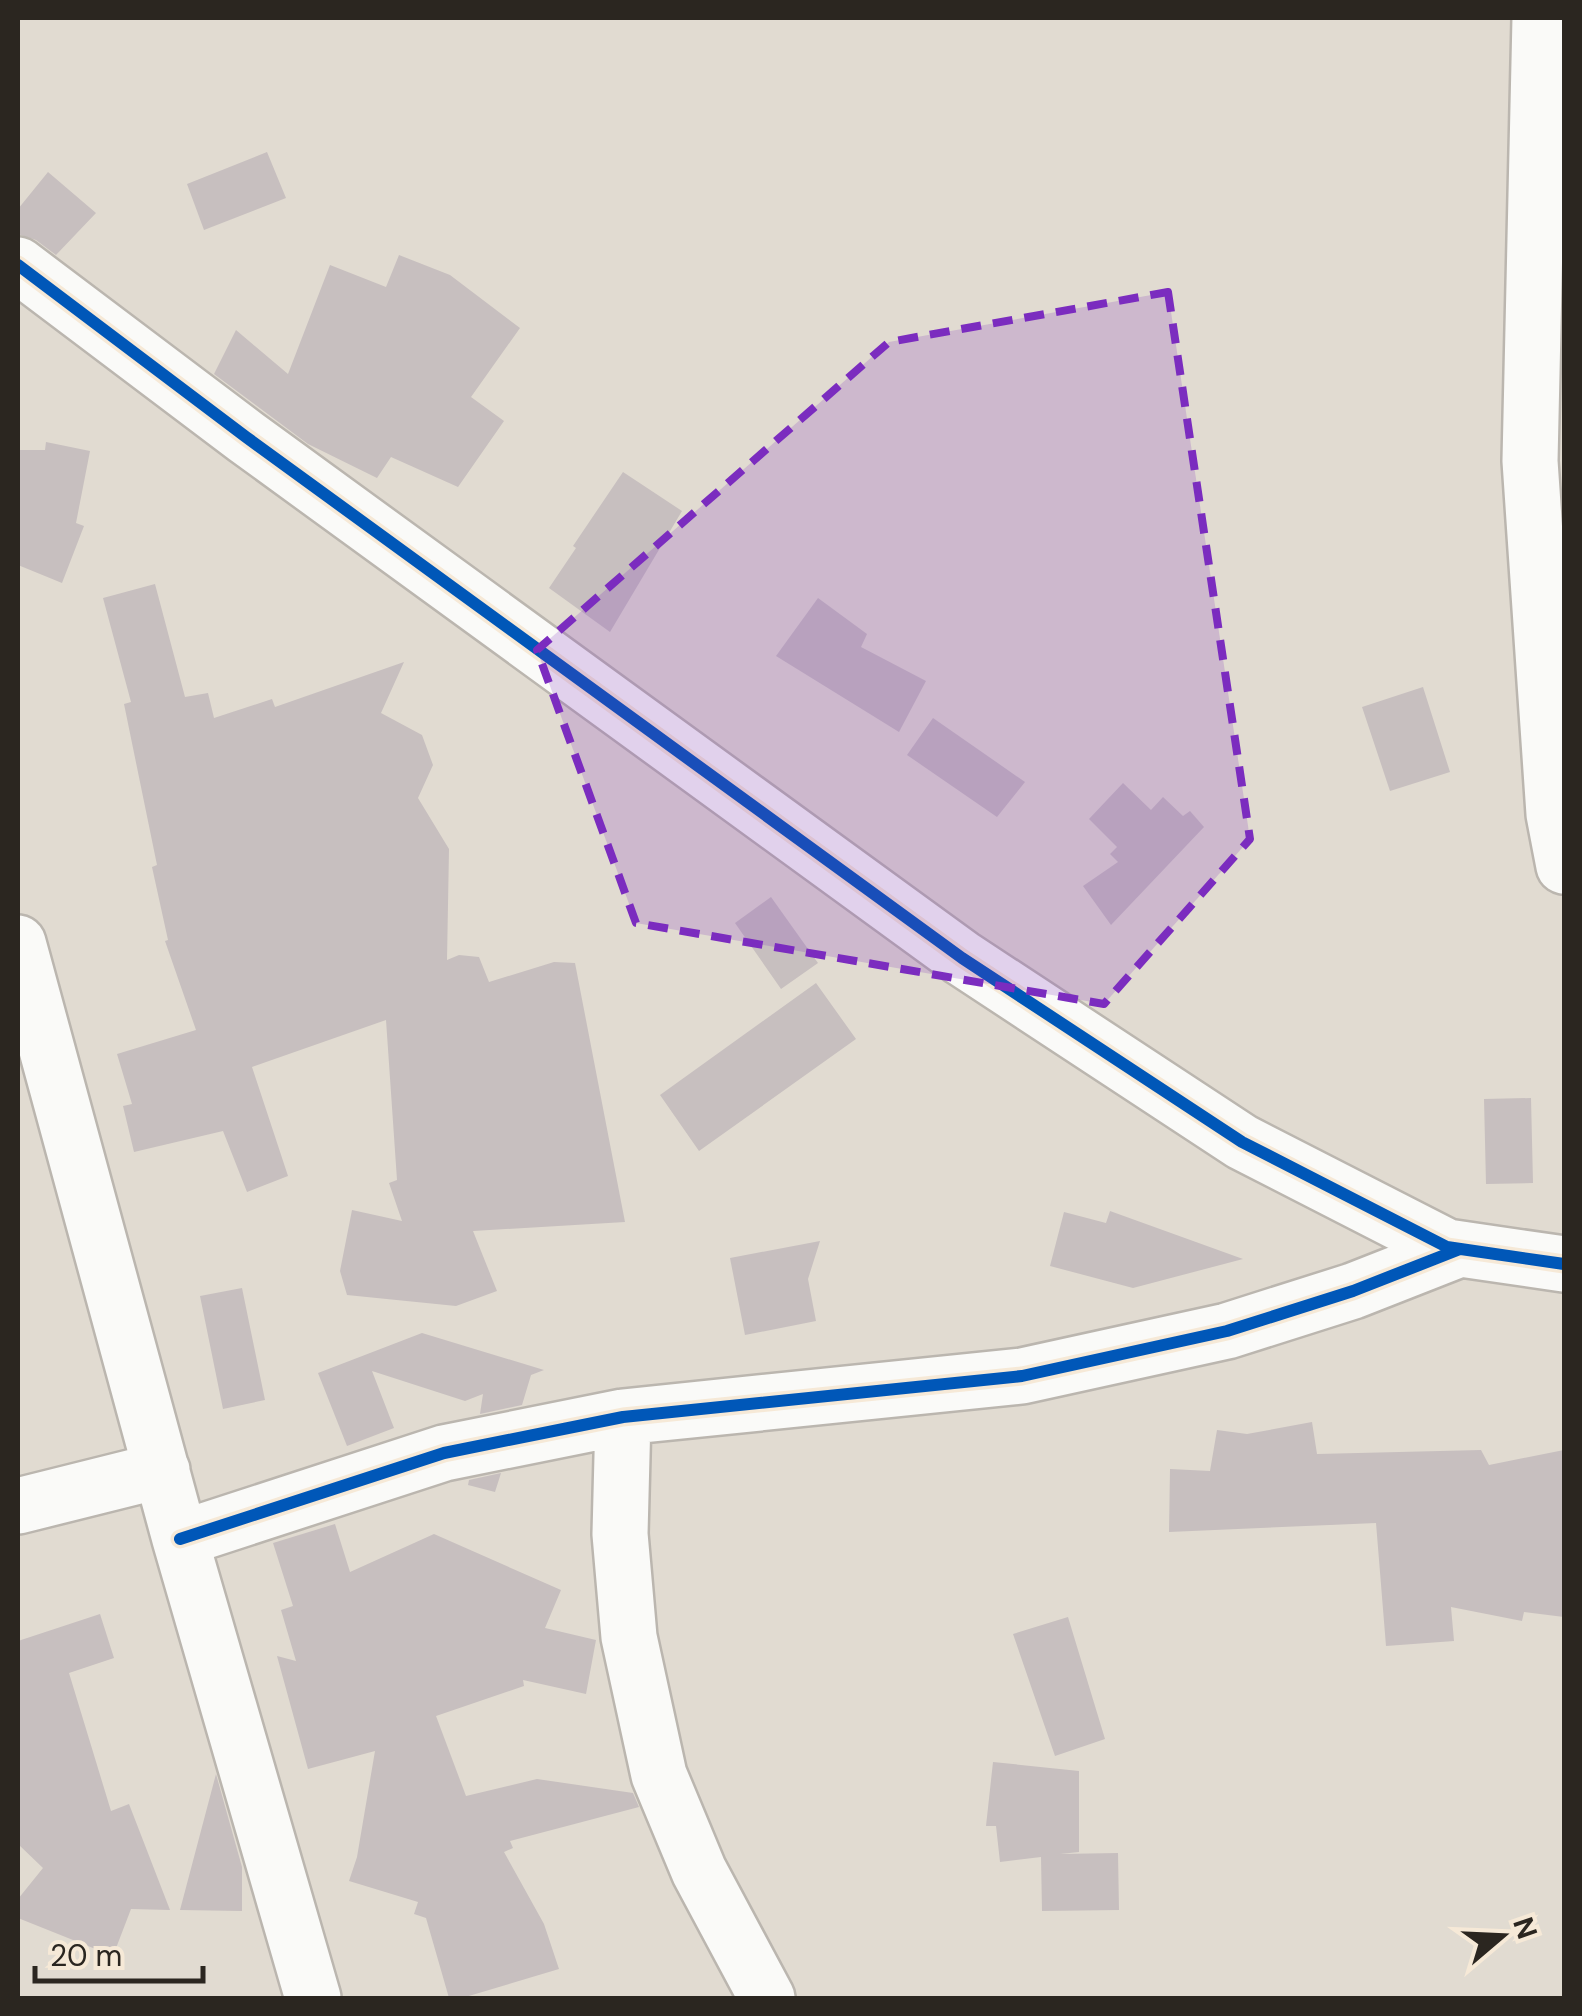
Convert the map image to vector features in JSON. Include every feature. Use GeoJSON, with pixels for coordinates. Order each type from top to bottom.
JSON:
{"type":"FeatureCollection","features":[{"type":"Feature","properties":{"kind":"street"},"geometry":{"type":"LineString","coordinates":[[1540,18],[1530,462],[1554,814],[1564,866]]}},
{"type":"Feature","properties":{"kind":"street"},"geometry":{"type":"LineString","coordinates":[[18,265],[246,438],[962,958],[1242,1142],[1447,1246],[1564,1264]]}},
{"type":"Feature","properties":{"kind":"street"},"geometry":{"type":"LineString","coordinates":[[18,943],[180,1539],[313,1998]]}},
{"type":"Feature","properties":{"kind":"street"},"geometry":{"type":"LineString","coordinates":[[180,1539],[444,1453],[623,1416],[1022,1376],[1227,1331],[1353,1291],[1460,1249]]}},
{"type":"Feature","properties":{"kind":"street"},"geometry":{"type":"LineString","coordinates":[[623,1416],[620,1534],[629,1637],[658,1775],[698,1871],[768,1998]]}},
{"type":"Feature","properties":{"kind":"street"},"geometry":{"type":"LineString","coordinates":[[18,1506],[162,1470]]}},
{"type":"Feature","properties":{"kind":"highlighted area"},"geometry":{"type":"Polygon","coordinates":[[[1168,292],[1250,839],[1104,1004],[636,923],[537,650],[889,342],[1168,292]]]}},
{"type":"Feature","properties":{"kind":"building"},"geometry":{"type":"Polygon","coordinates":[[[267,152],[286,198],[204,230],[187,184],[267,152]]]}},
{"type":"Feature","properties":{"kind":"building"},"geometry":{"type":"Polygon","coordinates":[[[48,172],[96,213],[56,255],[36,240],[18,234],[18,209],[48,172]]]}},
{"type":"Feature","properties":{"kind":"building"},"geometry":{"type":"Polygon","coordinates":[[[399,255],[450,275],[520,328],[471,397],[504,421],[458,487],[391,457],[377,478],[308,444],[214,374],[236,330],[288,374],[330,265],[386,287],[399,255]]]}},
{"type":"Feature","properties":{"kind":"building"},"geometry":{"type":"Polygon","coordinates":[[[46,442],[90,451],[76,523],[84,526],[62,583],[18,565],[18,450],[45,450],[46,442]]]}},
{"type":"Feature","properties":{"kind":"building"},"geometry":{"type":"Polygon","coordinates":[[[623,472],[682,511],[610,632],[549,588],[623,472]]]}},
{"type":"Feature","properties":{"kind":"building"},"geometry":{"type":"Polygon","coordinates":[[[155,584],[185,697],[208,693],[214,718],[272,699],[275,707],[404,662],[381,713],[422,735],[433,765],[418,798],[449,849],[447,960],[459,955],[479,957],[489,982],[554,962],[575,963],[625,1222],[473,1231],[497,1291],[456,1306],[347,1295],[340,1271],[352,1210],[402,1221],[389,1183],[397,1180],[386,1020],[252,1067],[288,1176],[247,1192],[223,1131],[134,1152],[123,1106],[132,1104],[117,1054],[196,1030],[165,941],[168,940],[152,867],[157,865],[124,704],[131,702],[103,598],[155,584]]]}},
{"type":"Feature","properties":{"kind":"building"},"geometry":{"type":"Polygon","coordinates":[[[818,598],[867,634],[861,647],[926,681],[899,732],[776,656],[818,598]]]}},
{"type":"Feature","properties":{"kind":"building"},"geometry":{"type":"Polygon","coordinates":[[[1423,687],[1450,772],[1390,791],[1362,707],[1423,687]]]}},
{"type":"Feature","properties":{"kind":"building"},"geometry":{"type":"Polygon","coordinates":[[[933,718],[1025,782],[997,817],[907,755],[933,718]]]}},
{"type":"Feature","properties":{"kind":"building"},"geometry":{"type":"Polygon","coordinates":[[[1123,783],[1151,810],[1163,797],[1183,816],[1190,811],[1204,827],[1111,925],[1083,886],[1118,862],[1110,854],[1117,847],[1089,819],[1123,783]]]}},
{"type":"Feature","properties":{"kind":"building"},"geometry":{"type":"Polygon","coordinates":[[[771,897],[818,963],[781,989],[735,923],[771,897]]]}},
{"type":"Feature","properties":{"kind":"building"},"geometry":{"type":"Polygon","coordinates":[[[816,983],[856,1039],[699,1151],[660,1095],[816,983]]]}},
{"type":"Feature","properties":{"kind":"building"},"geometry":{"type":"Polygon","coordinates":[[[1531,1098],[1533,1183],[1486,1184],[1484,1099],[1531,1098]]]}},
{"type":"Feature","properties":{"kind":"building"},"geometry":{"type":"Polygon","coordinates":[[[1110,1211],[1243,1259],[1133,1288],[1050,1266],[1064,1212],[1106,1223],[1110,1211]]]}},
{"type":"Feature","properties":{"kind":"building"},"geometry":{"type":"Polygon","coordinates":[[[820,1241],[808,1279],[816,1321],[745,1335],[730,1258],[820,1241]]]}},
{"type":"Feature","properties":{"kind":"building"},"geometry":{"type":"Polygon","coordinates":[[[242,1288],[265,1400],[223,1409],[200,1296],[242,1288]]]}},
{"type":"Feature","properties":{"kind":"building"},"geometry":{"type":"Polygon","coordinates":[[[422,1333],[544,1370],[531,1375],[522,1405],[480,1414],[483,1394],[465,1401],[372,1371],[394,1428],[347,1446],[318,1373],[422,1333]]]}},
{"type":"Feature","properties":{"kind":"building"},"geometry":{"type":"Polygon","coordinates":[[[1312,1422],[1317,1454],[1481,1450],[1489,1465],[1564,1450],[1564,1617],[1524,1612],[1522,1621],[1451,1607],[1454,1641],[1386,1646],[1376,1523],[1169,1532],[1170,1469],[1210,1471],[1217,1430],[1247,1434],[1312,1422]]]}},
{"type":"Feature","properties":{"kind":"building"},"geometry":{"type":"Polygon","coordinates":[[[501,1473],[495,1492],[468,1485],[469,1480],[501,1473]]]}},
{"type":"Feature","properties":{"kind":"building"},"geometry":{"type":"Polygon","coordinates":[[[335,1524],[350,1572],[434,1534],[561,1590],[545,1628],[596,1640],[586,1694],[523,1680],[524,1686],[436,1716],[466,1796],[537,1779],[633,1793],[639,1807],[510,1841],[513,1848],[504,1852],[544,1924],[559,1969],[462,1998],[449,1998],[426,1918],[414,1914],[418,1902],[349,1881],[357,1857],[375,1751],[308,1769],[277,1656],[296,1661],[281,1610],[293,1606],[273,1543],[335,1524]]]}},
{"type":"Feature","properties":{"kind":"building"},"geometry":{"type":"Polygon","coordinates":[[[100,1614],[114,1658],[69,1673],[111,1811],[129,1804],[170,1910],[131,1909],[113,1956],[18,1918],[18,1899],[43,1868],[18,1844],[18,1641],[100,1614]]]}},
{"type":"Feature","properties":{"kind":"building"},"geometry":{"type":"Polygon","coordinates":[[[1068,1617],[1105,1739],[1055,1756],[1013,1634],[1068,1617]]]}},
{"type":"Feature","properties":{"kind":"building"},"geometry":{"type":"Polygon","coordinates":[[[993,1762],[1079,1771],[1079,1852],[1060,1854],[1118,1853],[1119,1910],[1042,1911],[1041,1857],[1000,1862],[996,1826],[986,1826],[993,1762]]]}},
{"type":"Feature","properties":{"kind":"building"},"geometry":{"type":"Polygon","coordinates":[[[216,1774],[242,1867],[242,1911],[180,1910],[216,1774]]]}},
{"type":"Feature","properties":{"kind":"cycle path"},"geometry":{"type":"LineString","coordinates":[[18,265],[246,437],[962,958],[1242,1142],[1447,1247],[1564,1264]]}},
{"type":"Feature","properties":{"kind":"cycle path"},"geometry":{"type":"LineString","coordinates":[[180,1539],[444,1453],[623,1417],[1022,1376],[1227,1331],[1353,1291],[1460,1249]]}}]}
